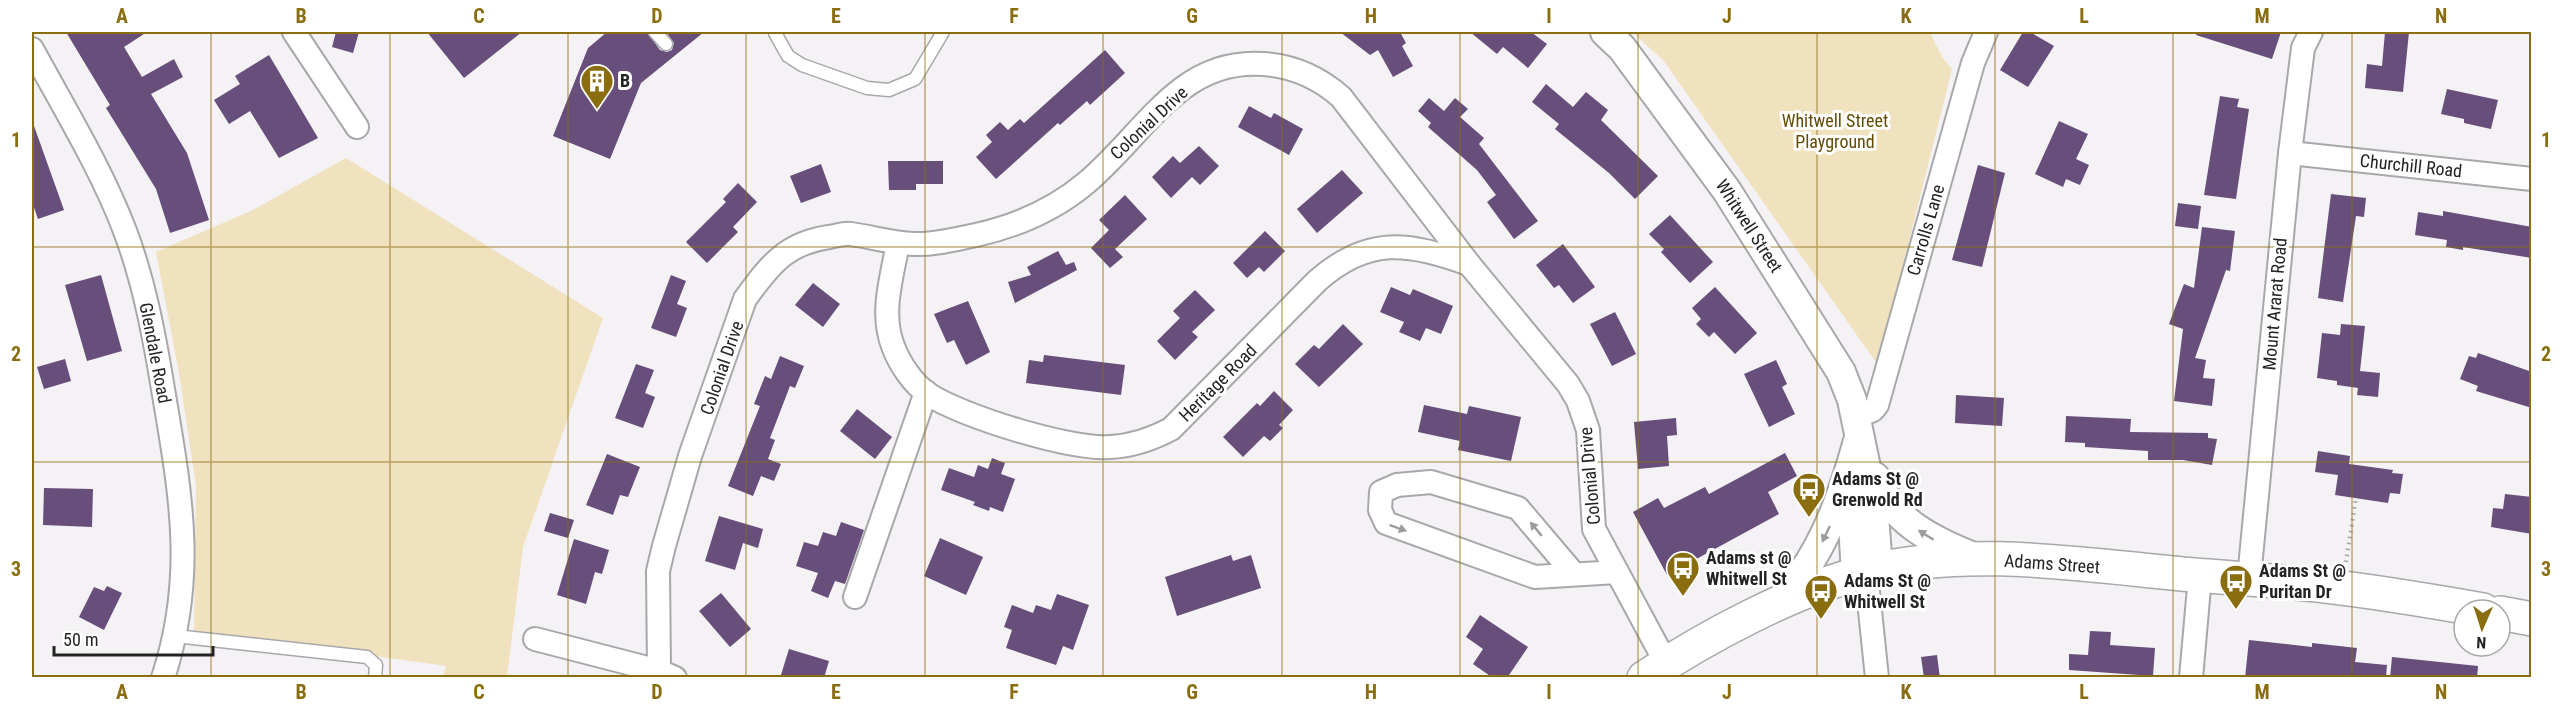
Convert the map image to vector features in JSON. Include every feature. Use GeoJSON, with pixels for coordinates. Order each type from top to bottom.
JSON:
{"type":"FeatureCollection","features":[{"type":"Feature","properties":{"kind":"main road","name":"Adams Street"},"geometry":{"type":"LineString","coordinates":[[1655,670],[1772,608],[1867,572],[1929,561],[1979,559],[2249,578],[2356,590],[2452,605]]}},
{"type":"Feature","properties":{"kind":"main road"},"geometry":{"type":"LineString","coordinates":[[2512,615],[2532,619]]}},
{"type":"Feature","properties":{"kind":"street"},"geometry":{"type":"LineString","coordinates":[[294,32],[357,127]]}},
{"type":"Feature","properties":{"kind":"street","name":"Whitwell Street"},"geometry":{"type":"LineString","coordinates":[[1605,32],[1622,48],[1727,191],[1812,322],[1841,372],[1857,428],[1852,505],[1867,572]]}},
{"type":"Feature","properties":{"kind":"street","name":"Carrolls Lane"},"geometry":{"type":"LineString","coordinates":[[1857,428],[1877,405],[1973,63],[1986,32]]}},
{"type":"Feature","properties":{"kind":"street","name":"Mount Ararat Road"},"geometry":{"type":"LineString","coordinates":[[2249,578],[2290,153],[2303,48],[2311,32]]}},
{"type":"Feature","properties":{"kind":"street","name":"Glendale Road"},"geometry":{"type":"LineString","coordinates":[[32,49],[80,137],[125,231],[152,321],[180,489],[184,553],[182,592],[175,636],[163,677]]}},
{"type":"Feature","properties":{"kind":"street","name":"Colonial Drive"},"geometry":{"type":"LineString","coordinates":[[535,639],[667,674],[658,571],[662,555],[690,456],[745,299],[765,272],[784,252],[812,239],[849,234],[898,243],[932,243],[997,230],[1048,209],[1087,183],[1184,88],[1228,68],[1263,63],[1282,65],[1300,71],[1330,87],[1341,97],[1469,264],[1555,366],[1578,401],[1588,430],[1594,529],[1617,572],[1655,670]]}},
{"type":"Feature","properties":{"kind":"street","name":"Churchill Road"},"geometry":{"type":"LineString","coordinates":[[2290,153],[2532,179]]}},
{"type":"Feature","properties":{"kind":"street","name":"Heritage Road"},"geometry":{"type":"LineString","coordinates":[[898,243],[887,303],[887,330],[900,360],[926,392],[949,405],[1052,440],[1091,447],[1128,445],[1148,440],[1182,420],[1317,281],[1344,260],[1374,250],[1403,246],[1426,249],[1469,264]]}},
{"type":"Feature","properties":{"kind":"street"},"geometry":{"type":"LineString","coordinates":[[855,597],[926,392]]}},
{"type":"Feature","properties":{"kind":"street"},"geometry":{"type":"LineString","coordinates":[[1857,428],[1882,496],[1894,511],[1935,540],[1979,559]]}},
{"type":"Feature","properties":{"kind":"street"},"geometry":{"type":"LineString","coordinates":[[1772,608],[1786,595],[1822,541],[1840,503],[1857,428]]}},
{"type":"Feature","properties":{"kind":"street"},"geometry":{"type":"LineString","coordinates":[[1574,574],[1518,508],[1431,482],[1396,485],[1381,492],[1380,510],[1386,523],[1535,577],[1617,572]]}},
{"type":"Feature","properties":{"kind":"street"},"geometry":{"type":"LineString","coordinates":[[1867,572],[1877,678]]}},
{"type":"Feature","properties":{"kind":"street"},"geometry":{"type":"LineString","coordinates":[[2191,678],[2200,576]]}},
{"type":"Feature","properties":{"kind":"lane"},"geometry":{"type":"LineString","coordinates":[[655,32],[666,44]]}},
{"type":"Feature","properties":{"kind":"lane"},"geometry":{"type":"LineString","coordinates":[[772,32],[788,56],[802,65],[867,88],[889,90],[915,79],[944,32]]}},
{"type":"Feature","properties":{"kind":"lane"},"geometry":{"type":"LineString","coordinates":[[175,636],[367,657],[376,665],[375,678]]}},
{"type":"Feature","properties":{"kind":"path"},"geometry":{"type":"LineString","coordinates":[[2346,563],[2355,498]]}},
{"type":"Feature","properties":{"kind":"green space","name":"Whitwell Street Playground"},"geometry":{"type":"Polygon","coordinates":[[[1632,32],[1930,32],[1942,57],[1952,69],[1878,365],[1663,60],[1632,32]]]}},
{"type":"Feature","properties":{"kind":"green space"},"geometry":{"type":"Polygon","coordinates":[[[346,158],[603,318],[523,547],[507,677],[443,677],[446,666],[194,631],[196,486],[179,373],[156,252],[253,210],[346,158]]]}},
{"type":"Feature","properties":{"kind":"building"},"geometry":{"type":"Polygon","coordinates":[[[66,32],[147,32],[124,47],[142,77],[174,59],[183,77],[151,94],[187,153],[209,220],[170,233],[156,189],[106,108],[110,105],[66,32]]]}},
{"type":"Feature","properties":{"kind":"building"},"geometry":{"type":"Polygon","coordinates":[[[336,32],[359,32],[353,53],[332,47],[336,32]]]}},
{"type":"Feature","properties":{"kind":"building"},"geometry":{"type":"Polygon","coordinates":[[[427,32],[522,32],[464,78],[427,32]]]}},
{"type":"Feature","properties":{"kind":"building","name":"B"},"geometry":{"type":"Polygon","coordinates":[[[607,32],[647,32],[660,50],[667,52],[672,50],[674,43],[666,32],[704,32],[641,83],[610,159],[553,136],[588,48],[607,32]]]}},
{"type":"Feature","properties":{"kind":"building"},"geometry":{"type":"Polygon","coordinates":[[[1340,32],[1400,32],[1406,43],[1402,46],[1413,66],[1393,77],[1378,50],[1370,55],[1340,32]]]}},
{"type":"Feature","properties":{"kind":"building"},"geometry":{"type":"Polygon","coordinates":[[[1470,32],[1531,32],[1547,44],[1528,68],[1503,47],[1497,54],[1470,32]]]}},
{"type":"Feature","properties":{"kind":"building"},"geometry":{"type":"Polygon","coordinates":[[[2023,32],[2030,32],[2054,46],[2028,87],[2000,70],[2023,32]]]}},
{"type":"Feature","properties":{"kind":"building"},"geometry":{"type":"Polygon","coordinates":[[[2197,32],[2281,32],[2272,59],[2196,35],[2197,32]]]}},
{"type":"Feature","properties":{"kind":"building"},"geometry":{"type":"Polygon","coordinates":[[[2385,32],[2409,32],[2403,92],[2365,88],[2367,64],[2382,66],[2385,32]]]}},
{"type":"Feature","properties":{"kind":"building"},"geometry":{"type":"Polygon","coordinates":[[[1105,50],[1125,73],[1090,105],[1087,101],[1060,125],[1058,123],[996,179],[976,157],[992,142],[986,135],[1000,122],[1008,130],[1020,119],[1024,123],[1105,50]]]}},
{"type":"Feature","properties":{"kind":"building"},"geometry":{"type":"Polygon","coordinates":[[[269,55],[318,138],[279,158],[250,111],[229,124],[214,100],[240,84],[235,76],[269,55]]]}},
{"type":"Feature","properties":{"kind":"building"},"geometry":{"type":"Polygon","coordinates":[[[1546,84],[1573,107],[1586,92],[1608,110],[1601,120],[1658,176],[1635,199],[1609,173],[1555,129],[1559,124],[1532,102],[1546,84]]]}},
{"type":"Feature","properties":{"kind":"building"},"geometry":{"type":"Polygon","coordinates":[[[2447,89],[2498,100],[2491,129],[2464,123],[2464,119],[2441,114],[2447,89]]]}},
{"type":"Feature","properties":{"kind":"building"},"geometry":{"type":"Polygon","coordinates":[[[2220,96],[2239,99],[2237,107],[2249,109],[2236,199],[2204,195],[2220,96]]]}},
{"type":"Feature","properties":{"kind":"building"},"geometry":{"type":"Polygon","coordinates":[[[1429,98],[1444,111],[1455,98],[1468,109],[1460,117],[1484,138],[1479,144],[1538,221],[1514,239],[1487,202],[1496,195],[1477,170],[1428,127],[1431,123],[1418,111],[1429,98]]]}},
{"type":"Feature","properties":{"kind":"building"},"geometry":{"type":"Polygon","coordinates":[[[1249,106],[1271,118],[1274,113],[1303,129],[1289,155],[1238,127],[1249,106]]]}},
{"type":"Feature","properties":{"kind":"building"},"geometry":{"type":"Polygon","coordinates":[[[2059,121],[2088,134],[2076,159],[2089,165],[2080,185],[2066,179],[2063,187],[2035,174],[2059,121]]]}},
{"type":"Feature","properties":{"kind":"building"},"geometry":{"type":"Polygon","coordinates":[[[32,126],[34,126],[64,210],[38,219],[32,202],[32,126]]]}},
{"type":"Feature","properties":{"kind":"building"},"geometry":{"type":"Polygon","coordinates":[[[1199,146],[1219,166],[1200,185],[1192,177],[1171,198],[1152,177],[1173,156],[1180,163],[1199,146]]]}},
{"type":"Feature","properties":{"kind":"building"},"geometry":{"type":"Polygon","coordinates":[[[888,161],[943,161],[943,184],[916,184],[916,190],[889,190],[888,161]]]}},
{"type":"Feature","properties":{"kind":"building"},"geometry":{"type":"Polygon","coordinates":[[[821,164],[831,192],[801,203],[790,176],[821,164]]]}},
{"type":"Feature","properties":{"kind":"building"},"geometry":{"type":"Polygon","coordinates":[[[1978,165],[2005,173],[1982,267],[1952,260],[1978,165]]]}},
{"type":"Feature","properties":{"kind":"building"},"geometry":{"type":"Polygon","coordinates":[[[1342,170],[1363,193],[1317,233],[1297,209],[1342,170]]]}},
{"type":"Feature","properties":{"kind":"building"},"geometry":{"type":"Polygon","coordinates":[[[738,183],[757,202],[733,227],[738,232],[707,263],[686,242],[726,202],[723,199],[738,183]]]}},
{"type":"Feature","properties":{"kind":"building"},"geometry":{"type":"Polygon","coordinates":[[[2331,194],[2366,198],[2364,217],[2356,216],[2343,302],[2318,298],[2331,194]]]}},
{"type":"Feature","properties":{"kind":"building"},"geometry":{"type":"Polygon","coordinates":[[[1125,195],[1147,219],[1115,249],[1123,257],[1110,268],[1091,248],[1109,230],[1099,220],[1125,195]]]}},
{"type":"Feature","properties":{"kind":"building"},"geometry":{"type":"Polygon","coordinates":[[[2178,203],[2201,206],[2198,229],[2175,226],[2178,203]]]}},
{"type":"Feature","properties":{"kind":"building"},"geometry":{"type":"Polygon","coordinates":[[[2443,211],[2532,227],[2532,258],[2463,247],[2463,250],[2446,247],[2447,240],[2415,235],[2418,212],[2443,216],[2443,211]]]}},
{"type":"Feature","properties":{"kind":"building"},"geometry":{"type":"Polygon","coordinates":[[[1670,215],[1713,262],[1690,283],[1661,252],[1664,249],[1649,234],[1670,215]]]}},
{"type":"Feature","properties":{"kind":"building"},"geometry":{"type":"Polygon","coordinates":[[[2202,227],[2235,231],[2230,271],[2226,270],[2195,358],[2206,360],[2203,378],[2215,379],[2212,406],[2174,401],[2183,329],[2169,324],[2184,284],[2194,288],[2202,227]]]}},
{"type":"Feature","properties":{"kind":"building"},"geometry":{"type":"Polygon","coordinates":[[[1265,231],[1285,251],[1264,272],[1259,267],[1247,278],[1233,263],[1265,231]]]}},
{"type":"Feature","properties":{"kind":"building"},"geometry":{"type":"Polygon","coordinates":[[[1563,244],[1595,287],[1573,303],[1559,285],[1554,288],[1536,265],[1563,244]]]}},
{"type":"Feature","properties":{"kind":"building"},"geometry":{"type":"Polygon","coordinates":[[[1058,251],[1066,265],[1074,262],[1077,270],[1015,303],[1008,282],[1031,275],[1027,267],[1058,251]]]}},
{"type":"Feature","properties":{"kind":"building"},"geometry":{"type":"Polygon","coordinates":[[[101,275],[122,351],[87,361],[65,285],[101,275]]]}},
{"type":"Feature","properties":{"kind":"building"},"geometry":{"type":"Polygon","coordinates":[[[671,275],[686,281],[677,304],[687,308],[676,337],[651,328],[671,275]]]}},
{"type":"Feature","properties":{"kind":"building"},"geometry":{"type":"Polygon","coordinates":[[[813,283],[840,304],[823,327],[795,305],[813,283]]]}},
{"type":"Feature","properties":{"kind":"building"},"geometry":{"type":"Polygon","coordinates":[[[1391,287],[1410,295],[1413,289],[1453,306],[1441,334],[1426,328],[1420,341],[1399,332],[1404,322],[1380,312],[1391,287]]]}},
{"type":"Feature","properties":{"kind":"building"},"geometry":{"type":"Polygon","coordinates":[[[1715,287],[1757,333],[1735,354],[1714,332],[1709,337],[1696,324],[1701,319],[1692,308],[1715,287]]]}},
{"type":"Feature","properties":{"kind":"building"},"geometry":{"type":"Polygon","coordinates":[[[1195,290],[1215,310],[1192,332],[1198,337],[1175,360],[1157,341],[1180,318],[1173,311],[1195,290]]]}},
{"type":"Feature","properties":{"kind":"building"},"geometry":{"type":"Polygon","coordinates":[[[968,301],[990,352],[966,365],[954,340],[947,343],[934,314],[968,301]]]}},
{"type":"Feature","properties":{"kind":"building"},"geometry":{"type":"Polygon","coordinates":[[[1615,312],[1636,354],[1612,366],[1590,324],[1615,312]]]}},
{"type":"Feature","properties":{"kind":"building"},"geometry":{"type":"Polygon","coordinates":[[[1343,324],[1363,344],[1319,387],[1295,364],[1314,345],[1319,349],[1343,324]]]}},
{"type":"Feature","properties":{"kind":"building"},"geometry":{"type":"Polygon","coordinates":[[[2341,324],[2365,326],[2360,371],[2380,373],[2378,397],[2357,395],[2358,388],[2337,385],[2337,381],[2317,378],[2322,333],[2340,335],[2341,324]]]}},
{"type":"Feature","properties":{"kind":"building"},"geometry":{"type":"Polygon","coordinates":[[[2478,353],[2532,372],[2532,408],[2476,391],[2478,386],[2460,379],[2469,356],[2476,358],[2478,353]]]}},
{"type":"Feature","properties":{"kind":"building"},"geometry":{"type":"Polygon","coordinates":[[[1044,355],[1125,365],[1121,395],[1026,383],[1029,360],[1043,362],[1044,355]]]}},
{"type":"Feature","properties":{"kind":"building"},"geometry":{"type":"Polygon","coordinates":[[[780,356],[804,366],[795,388],[790,386],[770,438],[775,440],[768,459],[781,464],[774,481],[761,476],[753,496],[728,486],[760,406],[754,404],[765,376],[771,379],[780,356]]]}},
{"type":"Feature","properties":{"kind":"building"},"geometry":{"type":"Polygon","coordinates":[[[65,359],[71,381],[44,389],[37,367],[65,359]]]}},
{"type":"Feature","properties":{"kind":"building"},"geometry":{"type":"Polygon","coordinates":[[[1776,360],[1787,384],[1782,387],[1795,414],[1769,427],[1744,374],[1776,360]]]}},
{"type":"Feature","properties":{"kind":"building"},"geometry":{"type":"Polygon","coordinates":[[[636,364],[654,370],[645,393],[655,397],[643,428],[615,418],[636,364]]]}},
{"type":"Feature","properties":{"kind":"building"},"geometry":{"type":"Polygon","coordinates":[[[1274,391],[1293,410],[1279,425],[1283,428],[1270,441],[1264,436],[1243,457],[1223,437],[1257,403],[1260,406],[1274,391]]]}},
{"type":"Feature","properties":{"kind":"building"},"geometry":{"type":"Polygon","coordinates":[[[1956,395],[2004,398],[2002,426],[1955,423],[1956,395]]]}},
{"type":"Feature","properties":{"kind":"building"},"geometry":{"type":"Polygon","coordinates":[[[1424,405],[1467,414],[1469,406],[1521,417],[1511,461],[1458,450],[1460,441],[1418,432],[1424,405]]]}},
{"type":"Feature","properties":{"kind":"building"},"geometry":{"type":"Polygon","coordinates":[[[857,409],[892,437],[875,459],[840,431],[857,409]]]}},
{"type":"Feature","properties":{"kind":"building"},"geometry":{"type":"Polygon","coordinates":[[[2066,416],[2131,419],[2130,432],[2208,433],[2208,438],[2217,439],[2212,465],[2183,460],[2148,460],[2148,451],[2085,447],[2085,443],[2065,442],[2066,416]]]}},
{"type":"Feature","properties":{"kind":"building"},"geometry":{"type":"Polygon","coordinates":[[[1676,418],[1677,435],[1667,436],[1669,466],[1638,469],[1634,422],[1676,418]]]}},
{"type":"Feature","properties":{"kind":"building"},"geometry":{"type":"Polygon","coordinates":[[[2318,451],[2350,456],[2349,464],[2393,470],[2392,473],[2403,474],[2400,494],[2390,493],[2388,503],[2335,495],[2338,475],[2315,472],[2318,451]]]}},
{"type":"Feature","properties":{"kind":"building"},"geometry":{"type":"Polygon","coordinates":[[[1785,453],[1797,476],[1768,492],[1779,514],[1667,575],[1633,512],[1658,498],[1664,508],[1705,487],[1709,494],[1785,453]]]}},
{"type":"Feature","properties":{"kind":"building"},"geometry":{"type":"Polygon","coordinates":[[[607,454],[640,467],[628,497],[620,495],[613,515],[586,505],[607,454]]]}},
{"type":"Feature","properties":{"kind":"building"},"geometry":{"type":"Polygon","coordinates":[[[992,458],[1005,463],[1001,474],[1015,479],[1003,512],[990,507],[989,511],[973,505],[975,502],[941,490],[949,468],[974,477],[978,465],[988,469],[992,458]]]}},
{"type":"Feature","properties":{"kind":"building"},"geometry":{"type":"Polygon","coordinates":[[[44,488],[93,489],[92,527],[43,525],[44,488]]]}},
{"type":"Feature","properties":{"kind":"building"},"geometry":{"type":"Polygon","coordinates":[[[2505,494],[2532,497],[2532,534],[2491,527],[2493,508],[2503,509],[2505,494]]]}},
{"type":"Feature","properties":{"kind":"building"},"geometry":{"type":"Polygon","coordinates":[[[550,513],[574,520],[568,538],[544,531],[550,513]]]}},
{"type":"Feature","properties":{"kind":"building"},"geometry":{"type":"Polygon","coordinates":[[[719,516],[763,529],[758,548],[743,543],[735,570],[705,561],[719,516]]]}},
{"type":"Feature","properties":{"kind":"building"},"geometry":{"type":"Polygon","coordinates":[[[841,522],[864,530],[845,584],[835,581],[828,598],[811,591],[818,573],[796,566],[804,542],[818,546],[823,532],[836,536],[841,522]]]}},
{"type":"Feature","properties":{"kind":"building"},"geometry":{"type":"Polygon","coordinates":[[[940,538],[983,557],[966,595],[924,576],[940,538]]]}},
{"type":"Feature","properties":{"kind":"building"},"geometry":{"type":"Polygon","coordinates":[[[574,539],[609,550],[602,574],[595,572],[586,604],[557,595],[574,539]]]}},
{"type":"Feature","properties":{"kind":"building"},"geometry":{"type":"Polygon","coordinates":[[[1231,555],[1233,561],[1251,555],[1261,588],[1177,616],[1165,577],[1231,555]]]}},
{"type":"Feature","properties":{"kind":"building"},"geometry":{"type":"Polygon","coordinates":[[[107,586],[122,593],[104,630],[79,617],[94,587],[104,591],[107,586]]]}},
{"type":"Feature","properties":{"kind":"building"},"geometry":{"type":"Polygon","coordinates":[[[721,593],[751,629],[730,647],[699,611],[721,593]]]}},
{"type":"Feature","properties":{"kind":"building"},"geometry":{"type":"Polygon","coordinates":[[[1057,594],[1089,605],[1073,650],[1063,646],[1056,665],[1006,648],[1012,630],[1004,627],[1012,605],[1033,613],[1036,605],[1051,610],[1057,594]]]}},
{"type":"Feature","properties":{"kind":"building"},"geometry":{"type":"Polygon","coordinates":[[[1480,615],[1528,647],[1507,678],[1493,678],[1473,664],[1483,649],[1466,637],[1480,615]]]}},
{"type":"Feature","properties":{"kind":"building"},"geometry":{"type":"Polygon","coordinates":[[[2090,631],[2111,632],[2110,645],[2155,648],[2153,676],[2069,670],[2069,654],[2088,655],[2090,631]]]}},
{"type":"Feature","properties":{"kind":"building"},"geometry":{"type":"Polygon","coordinates":[[[2249,640],[2312,647],[2312,643],[2357,648],[2355,662],[2387,665],[2386,678],[2245,678],[2249,640]]]}},
{"type":"Feature","properties":{"kind":"building"},"geometry":{"type":"Polygon","coordinates":[[[789,649],[829,661],[824,678],[780,678],[789,649]]]}},
{"type":"Feature","properties":{"kind":"building"},"geometry":{"type":"Polygon","coordinates":[[[1937,655],[1940,678],[1924,678],[1921,657],[1937,655]]]}},
{"type":"Feature","properties":{"kind":"building"},"geometry":{"type":"Polygon","coordinates":[[[2392,657],[2478,666],[2477,678],[2390,678],[2392,657]]]}},
{"type":"Feature","properties":{"kind":"place","name":"B"},"geometry":{"type":"Point","coordinates":[597,110]}},
{"type":"Feature","properties":{"kind":"place","name":"Adams St @ Grenwold Rd"},"geometry":{"type":"Point","coordinates":[1809,518]}},
{"type":"Feature","properties":{"kind":"place","name":"Adams st @ Whitwell St"},"geometry":{"type":"Point","coordinates":[1683,597]}},
{"type":"Feature","properties":{"kind":"place","name":"Adams St @ Puritan Dr"},"geometry":{"type":"Point","coordinates":[2236,610]}},
{"type":"Feature","properties":{"kind":"place","name":"Adams St @ Whitwell St"},"geometry":{"type":"Point","coordinates":[1821,620]}}]}
